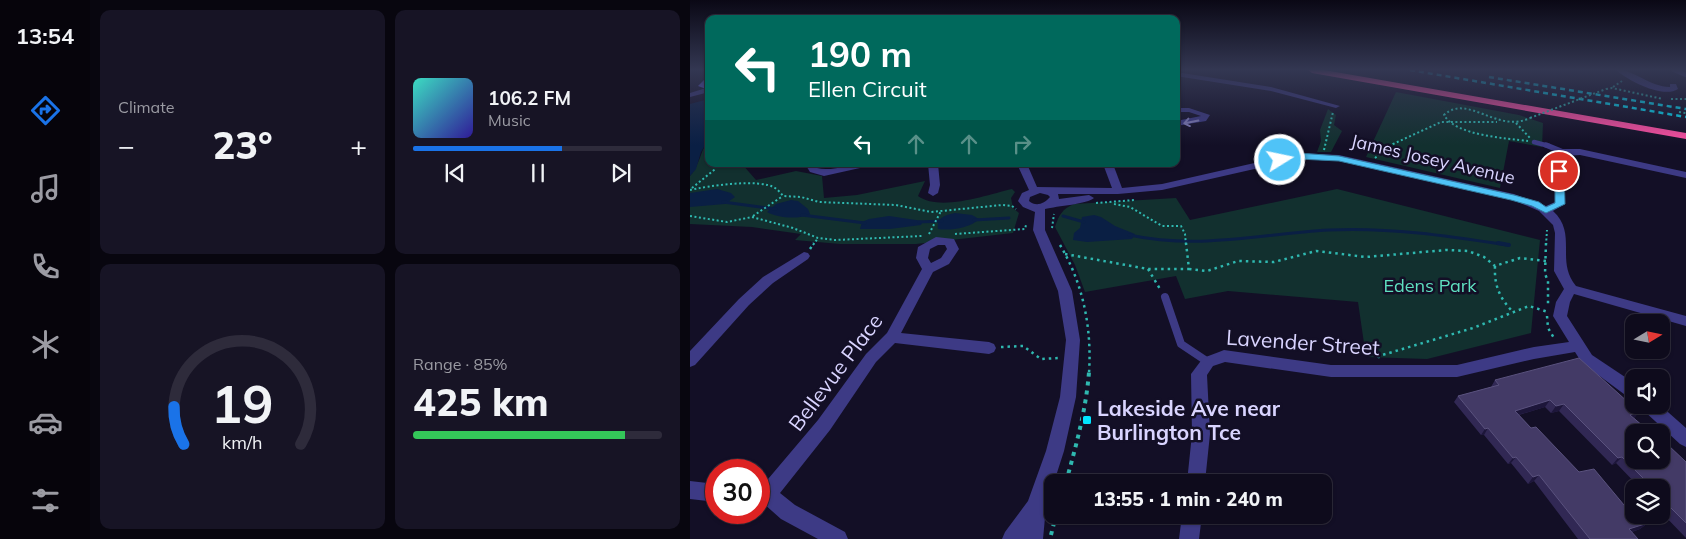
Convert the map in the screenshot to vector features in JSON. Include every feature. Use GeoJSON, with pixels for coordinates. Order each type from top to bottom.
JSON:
{"type":"FeatureCollection","features":[{"type":"Feature","properties":{"kind":"highway"},"geometry":{"type":"LineString","coordinates":[[1455,95],[1686,136]]}},
{"type":"Feature","properties":{"kind":"highway"},"geometry":{"type":"LineString","coordinates":[[1489,95],[1686,129]]}},
{"type":"Feature","properties":{"kind":"street"},"geometry":{"type":"LineString","coordinates":[[1295,95],[1336,106]]}},
{"type":"Feature","properties":{"kind":"street"},"geometry":{"type":"LineString","coordinates":[[1180,110],[1189,110],[1206,116],[1203,119],[1180,123]]}},
{"type":"Feature","properties":{"kind":"street"},"geometry":{"type":"LineString","coordinates":[[1686,175],[1580,152],[1563,152],[1559,155],[1560,204],[1546,210],[1558,224],[1561,232],[1559,262],[1562,277],[1571,289],[1686,321]]}},
{"type":"Feature","properties":{"kind":"street","name":"James Josey Avenue"},"geometry":{"type":"LineString","coordinates":[[1034,191],[1118,191],[1162,187],[1298,156],[1322,156],[1514,198],[1535,204],[1546,210]]}},
{"type":"Feature","properties":{"kind":"street"},"geometry":{"type":"LineString","coordinates":[[812,167],[813,170],[824,173],[852,167]]}},
{"type":"Feature","properties":{"kind":"street"},"geometry":{"type":"LineString","coordinates":[[933,167],[935,185],[933,193]]}},
{"type":"Feature","properties":{"kind":"street"},"geometry":{"type":"LineString","coordinates":[[1023,167],[1034,191],[1026,196],[1023,201],[1027,206],[1037,207],[1040,211],[1039,230],[1065,291],[1074,340],[1068,397],[1055,451],[1036,507],[1033,539]]}},
{"type":"Feature","properties":{"kind":"street"},"geometry":{"type":"LineString","coordinates":[[1109,167],[1118,191]]}},
{"type":"Feature","properties":{"kind":"street"},"geometry":{"type":"LineString","coordinates":[[1049,191],[1055,197],[1053,207]]}},
{"type":"Feature","properties":{"kind":"street","name":"James Josey Avenue"},"geometry":{"type":"LineString","coordinates":[[1037,207],[1053,207],[1102,197],[1118,191]]}},
{"type":"Feature","properties":{"kind":"street"},"geometry":{"type":"LineString","coordinates":[[690,361],[744,302],[768,280],[804,256]]}},
{"type":"Feature","properties":{"kind":"street","name":"Bellevue Place"},"geometry":{"type":"LineString","coordinates":[[770,486],[824,425],[871,358],[892,337],[928,269]]}},
{"type":"Feature","properties":{"kind":"street"},"geometry":{"type":"LineString","coordinates":[[1571,289],[1563,302],[1560,316],[1577,346],[1587,359],[1625,386]]}},
{"type":"Feature","properties":{"kind":"street"},"geometry":{"type":"LineString","coordinates":[[892,337],[989,348]]}},
{"type":"Feature","properties":{"kind":"street","name":"Lavender Street"},"geometry":{"type":"LineString","coordinates":[[1197,474],[1202,434],[1198,374],[1208,362],[1224,356],[1331,371],[1457,371],[1561,347],[1577,346]]}},
{"type":"Feature","properties":{"kind":"street"},"geometry":{"type":"LineString","coordinates":[[1660,414],[1686,439]]}},
{"type":"Feature","properties":{"kind":"street"},"geometry":{"type":"LineString","coordinates":[[690,490],[705,492]]}},
{"type":"Feature","properties":{"kind":"street"},"geometry":{"type":"LineString","coordinates":[[770,499],[788,512],[838,539]]}},
{"type":"Feature","properties":{"kind":"street"},"geometry":{"type":"LineString","coordinates":[[1012,539],[1036,507]]}},
{"type":"Feature","properties":{"kind":"street"},"geometry":{"type":"LineString","coordinates":[[1192,524],[1192,539]]}},
{"type":"Feature","properties":{"kind":"lane"},"geometry":{"type":"LineString","coordinates":[[1534,142],[1563,152]]}},
{"type":"Feature","properties":{"kind":"lane"},"geometry":{"type":"LineString","coordinates":[[1165,296],[1180,344],[1208,362]]}},
{"type":"Feature","properties":{"kind":"path"},"geometry":{"type":"LineString","coordinates":[[1366,165],[1393,144],[1446,122],[1516,123],[1592,95]]}},
{"type":"Feature","properties":{"kind":"path"},"geometry":{"type":"LineString","coordinates":[[1643,95],[1656,98],[1686,99]]}},
{"type":"Feature","properties":{"kind":"path"},"geometry":{"type":"LineString","coordinates":[[1322,156],[1336,106]]}},
{"type":"Feature","properties":{"kind":"path"},"geometry":{"type":"LineString","coordinates":[[1502,122],[1481,112],[1458,109],[1446,112],[1444,115],[1446,122],[1463,130],[1534,142]]}},
{"type":"Feature","properties":{"kind":"path"},"geometry":{"type":"LineString","coordinates":[[1679,112],[1686,113]]}},
{"type":"Feature","properties":{"kind":"path"},"geometry":{"type":"LineString","coordinates":[[1516,123],[1534,142]]}},
{"type":"Feature","properties":{"kind":"path"},"geometry":{"type":"LineString","coordinates":[[691,189],[716,167]]}},
{"type":"Feature","properties":{"kind":"path"},"geometry":{"type":"LineString","coordinates":[[691,189],[714,185],[757,185],[775,187],[783,196]]}},
{"type":"Feature","properties":{"kind":"path"},"geometry":{"type":"LineString","coordinates":[[690,216],[727,222],[752,217],[783,196],[801,197],[819,202],[896,205],[931,212],[1002,205],[1012,206],[1018,212]]}},
{"type":"Feature","properties":{"kind":"path"},"geometry":{"type":"LineString","coordinates":[[1087,203],[1110,203],[1144,199]]}},
{"type":"Feature","properties":{"kind":"path"},"geometry":{"type":"LineString","coordinates":[[1110,203],[1130,207],[1162,226],[1181,226],[1185,234],[1189,269]]}},
{"type":"Feature","properties":{"kind":"path"},"geometry":{"type":"LineString","coordinates":[[1053,207],[1052,228],[1055,235]]}},
{"type":"Feature","properties":{"kind":"path"},"geometry":{"type":"LineString","coordinates":[[928,236],[941,211]]}},
{"type":"Feature","properties":{"kind":"path"},"geometry":{"type":"LineString","coordinates":[[752,217],[793,228],[818,238],[864,239],[938,236]]}},
{"type":"Feature","properties":{"kind":"path"},"geometry":{"type":"LineString","coordinates":[[953,234],[1025,229],[1026,221]]}},
{"type":"Feature","properties":{"kind":"path"},"geometry":{"type":"LineString","coordinates":[[1549,226],[1546,234],[1548,312],[1546,320],[1549,333],[1561,347]]}},
{"type":"Feature","properties":{"kind":"path"},"geometry":{"type":"LineString","coordinates":[[1058,242],[1073,268],[1083,297],[1090,355],[1087,392],[1078,440],[1068,474]]}},
{"type":"Feature","properties":{"kind":"path"},"geometry":{"type":"LineString","coordinates":[[1065,254],[1148,269],[1207,271],[1238,261],[1274,262],[1316,251],[1366,257],[1446,250],[1468,251],[1484,257],[1495,266]]}},
{"type":"Feature","properties":{"kind":"path"},"geometry":{"type":"LineString","coordinates":[[1495,266],[1520,258],[1546,261]]}},
{"type":"Feature","properties":{"kind":"path"},"geometry":{"type":"LineString","coordinates":[[1495,266],[1494,278],[1498,295],[1514,313]]}},
{"type":"Feature","properties":{"kind":"path"},"geometry":{"type":"LineString","coordinates":[[1148,269],[1165,296]]}},
{"type":"Feature","properties":{"kind":"path"},"geometry":{"type":"LineString","coordinates":[[1372,371],[1379,356],[1448,337],[1529,306],[1548,312]]}},
{"type":"Feature","properties":{"kind":"path"},"geometry":{"type":"LineString","coordinates":[[989,348],[1023,346],[1041,359],[1072,358]]}},
{"type":"Feature","properties":{"kind":"path"},"geometry":{"type":"LineString","coordinates":[[1049,539],[1053,524]]}},
{"type":"Feature","properties":{"kind":"green space"},"geometry":{"type":"Polygon","coordinates":[[[1395,95],[1413,95],[1519,115],[1543,123],[1542,147],[1509,141],[1500,188],[1366,157],[1395,95]]]}},
{"type":"Feature","properties":{"kind":"green space"},"geometry":{"type":"Polygon","coordinates":[[[1328,109],[1336,115],[1334,125],[1342,131],[1331,152],[1317,152],[1321,141],[1320,130],[1328,109]]]}},
{"type":"Feature","properties":{"kind":"green space"},"geometry":{"type":"Polygon","coordinates":[[[705,146],[705,167],[745,167],[756,180],[796,171],[822,176],[824,198],[857,195],[925,181],[918,196],[927,201],[964,201],[1012,189],[1015,192],[1011,198],[1013,208],[1019,213],[1013,233],[916,244],[840,244],[795,240],[801,234],[752,227],[690,224],[690,176],[705,146]]]}},
{"type":"Feature","properties":{"kind":"green space","name":"Edens Park"},"geometry":{"type":"Polygon","coordinates":[[[1337,189],[1540,240],[1531,333],[1427,359],[1366,357],[1358,302],[1228,291],[1185,299],[1176,276],[1085,292],[1075,265],[1055,227],[1062,213],[1074,204],[1176,198],[1190,220],[1337,189]]]}},
{"type":"Feature","properties":{"kind":"water"},"geometry":{"type":"Polygon","coordinates":[[[705,100],[705,146],[696,169],[690,176],[690,104],[705,100]]]}},
{"type":"Feature","properties":{"kind":"water"},"geometry":{"type":"Polygon","coordinates":[[[717,189],[731,193],[735,197],[725,204],[690,207],[690,193],[717,189]]]}},
{"type":"Feature","properties":{"kind":"water"},"geometry":{"type":"Polygon","coordinates":[[[791,200],[798,201],[808,209],[810,214],[788,218],[767,212],[776,204],[791,200]]]}},
{"type":"Feature","properties":{"kind":"water"},"geometry":{"type":"Polygon","coordinates":[[[955,213],[972,215],[979,219],[971,225],[960,228],[938,229],[940,219],[955,213]]]}},
{"type":"Feature","properties":{"kind":"water"},"geometry":{"type":"Polygon","coordinates":[[[1094,215],[1135,234],[1132,239],[1087,242],[1073,240],[1074,233],[1080,228],[1082,217],[1094,215]]]}},
{"type":"Feature","properties":{"kind":"water"},"geometry":{"type":"Polygon","coordinates":[[[889,216],[923,221],[921,225],[890,229],[860,229],[862,222],[889,216]]]}},
{"type":"Feature","properties":{"kind":"building"},"geometry":{"type":"Polygon","coordinates":[[[1579,358],[1625,399],[1625,414],[1633,414],[1630,415],[1641,424],[1625,424],[1625,460],[1622,457],[1618,458],[1564,404],[1556,406],[1550,400],[1515,411],[1531,428],[1536,427],[1579,472],[1594,469],[1625,505],[1625,524],[1645,524],[1629,529],[1638,539],[1590,539],[1539,475],[1533,477],[1516,457],[1513,458],[1488,428],[1485,429],[1458,396],[1499,385],[1495,380],[1579,358]]]}},
{"type":"Feature","properties":{"kind":"building"},"geometry":{"type":"Polygon","coordinates":[[[1670,447],[1686,462],[1686,523],[1670,507],[1670,479],[1644,479],[1634,469],[1670,469],[1670,447]]]}},
{"type":"Feature","properties":{"kind":"waterway"},"geometry":{"type":"LineString","coordinates":[[723,202],[776,209]]}},
{"type":"Feature","properties":{"kind":"waterway"},"geometry":{"type":"LineString","coordinates":[[802,215],[865,223]]}},
{"type":"Feature","properties":{"kind":"waterway"},"geometry":{"type":"LineString","coordinates":[[1063,216],[1084,222]]}},
{"type":"Feature","properties":{"kind":"waterway"},"geometry":{"type":"LineString","coordinates":[[974,220],[1009,218]]}},
{"type":"Feature","properties":{"kind":"waterway"},"geometry":{"type":"LineString","coordinates":[[919,222],[942,221]]}},
{"type":"Feature","properties":{"kind":"waterway"},"geometry":{"type":"LineString","coordinates":[[1129,235],[1155,239],[1205,241],[1351,229],[1396,231],[1507,245]]}},
{"type":"Feature","properties":{"kind":"waterway"},"geometry":{"type":"LineString","coordinates":[[1498,243],[1509,245]]}},
{"type":"Feature","properties":{"kind":"railway"},"geometry":{"type":"LineString","coordinates":[[1558,95],[1686,117]]}},
{"type":"Feature","properties":{"kind":"railway"},"geometry":{"type":"LineString","coordinates":[[1601,95],[1686,109]]}},
{"type":"Feature","properties":{"kind":"place","name":"Lakeside Ave near Burlington Tce"},"geometry":{"type":"Point","coordinates":[1087,420]}},
{"type":"Feature","properties":{"kind":"route"},"geometry":{"type":"LineString","coordinates":[[1280,160],[1298,156],[1339,158],[1514,198],[1535,204],[1546,210],[1558,207],[1560,204],[1559,171]]}}]}
